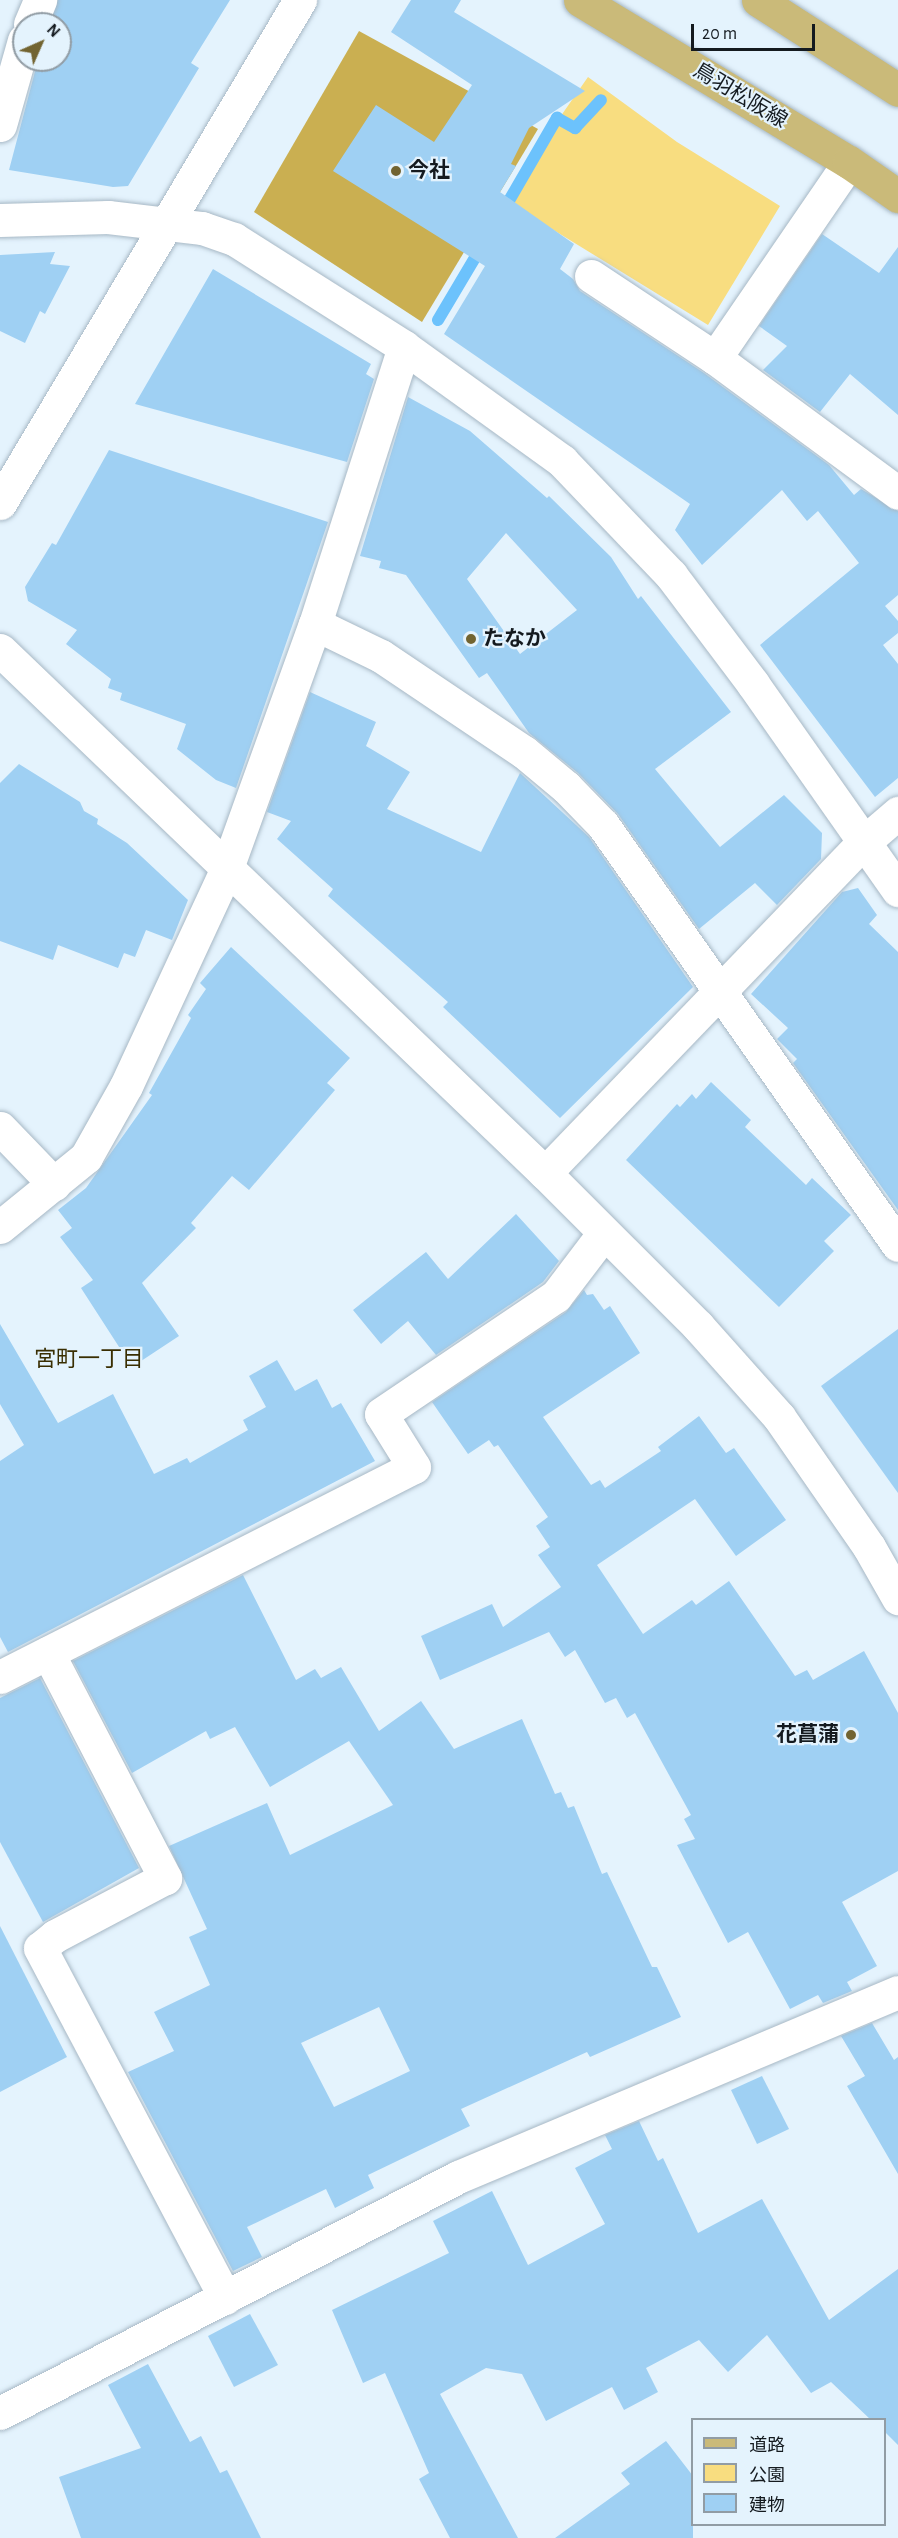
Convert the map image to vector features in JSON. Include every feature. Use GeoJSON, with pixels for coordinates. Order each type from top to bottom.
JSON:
{"type":"FeatureCollection","features":[{"type":"Feature","properties":{"kind":"main road","name":"鳥羽松阪線"},"geometry":{"type":"LineString","coordinates":[[580,0],[849,162],[898,196]]}},
{"type":"Feature","properties":{"kind":"main road"},"geometry":{"type":"LineString","coordinates":[[758,0],[898,90]]}},
{"type":"Feature","properties":{"kind":"street"},"geometry":{"type":"LineString","coordinates":[[0,503],[300,0]]}},
{"type":"Feature","properties":{"kind":"street"},"geometry":{"type":"LineString","coordinates":[[0,125],[15,72]]}},
{"type":"Feature","properties":{"kind":"street"},"geometry":{"type":"LineString","coordinates":[[715,358],[849,162]]}},
{"type":"Feature","properties":{"kind":"street"},"geometry":{"type":"LineString","coordinates":[[0,220],[108,217],[166,226],[202,228],[234,239],[404,346],[562,461],[671,575],[753,684],[898,890]]}},
{"type":"Feature","properties":{"kind":"street"},"geometry":{"type":"LineString","coordinates":[[591,276],[715,358],[898,494]]}},
{"type":"Feature","properties":{"kind":"street"},"geometry":{"type":"LineString","coordinates":[[0,1227],[86,1157],[120,1096],[227,868],[315,624],[404,346]]}},
{"type":"Feature","properties":{"kind":"street"},"geometry":{"type":"LineString","coordinates":[[315,624],[381,656],[524,752],[566,787],[603,825],[641,877],[719,994],[898,1245]]}},
{"type":"Feature","properties":{"kind":"street"},"geometry":{"type":"LineString","coordinates":[[0,650],[545,1173],[603,1234],[698,1326],[779,1417],[869,1546],[898,1598]]}},
{"type":"Feature","properties":{"kind":"street"},"geometry":{"type":"LineString","coordinates":[[545,1173],[864,843],[898,813]]}},
{"type":"Feature","properties":{"kind":"street"},"geometry":{"type":"LineString","coordinates":[[0,1128],[54,1184]]}},
{"type":"Feature","properties":{"kind":"street"},"geometry":{"type":"LineString","coordinates":[[0,1677],[414,1467],[381,1414],[556,1296],[603,1234]]}},
{"type":"Feature","properties":{"kind":"street"},"geometry":{"type":"LineString","coordinates":[[48,1653],[165,1878],[40,1948],[225,2298]]}},
{"type":"Feature","properties":{"kind":"street"},"geometry":{"type":"LineString","coordinates":[[0,2413],[458,2177],[898,1992]]}},
{"type":"Feature","properties":{"kind":"green space"},"geometry":{"type":"Polygon","coordinates":[[[588,77],[677,142],[780,206],[708,325],[503,199],[588,77]]]}},
{"type":"Feature","properties":{"kind":"shaded area","name":"今社"},"geometry":{"type":"Polygon","coordinates":[[[359,31],[538,129],[422,322],[254,212],[359,31]]]}},
{"type":"Feature","properties":{"kind":"building"},"geometry":{"type":"Polygon","coordinates":[[[58,0],[230,0],[191,63],[199,68],[128,186],[113,187],[9,170],[35,72],[72,72],[72,12],[54,12],[58,0]]]}},
{"type":"Feature","properties":{"kind":"building"},"geometry":{"type":"Polygon","coordinates":[[[411,0],[461,0],[454,12],[585,91],[529,128],[511,164],[516,166],[500,192],[574,244],[560,269],[573,279],[580,291],[704,373],[829,465],[854,495],[861,489],[898,511],[898,595],[885,606],[898,621],[898,633],[883,645],[898,664],[898,778],[875,797],[760,645],[859,563],[818,511],[807,521],[782,490],[702,565],[675,530],[690,504],[444,334],[485,266],[333,171],[376,105],[434,142],[472,85],[391,32],[411,0]]]}},
{"type":"Feature","properties":{"kind":"building"},"geometry":{"type":"Polygon","coordinates":[[[822,234],[879,273],[898,247],[898,415],[850,374],[820,412],[763,370],[787,346],[759,326],[822,234]]]}},
{"type":"Feature","properties":{"kind":"building"},"geometry":{"type":"Polygon","coordinates":[[[55,252],[50,264],[70,266],[45,314],[40,311],[25,343],[0,331],[0,255],[55,252]]]}},
{"type":"Feature","properties":{"kind":"building"},"geometry":{"type":"Polygon","coordinates":[[[213,269],[371,364],[366,374],[374,379],[347,462],[135,404],[213,269]]]}},
{"type":"Feature","properties":{"kind":"building"},"geometry":{"type":"Polygon","coordinates":[[[408,397],[470,431],[547,498],[549,496],[611,557],[638,599],[641,596],[731,712],[655,769],[720,847],[784,795],[822,833],[821,859],[777,905],[755,883],[699,929],[618,814],[578,773],[529,733],[487,673],[479,678],[406,575],[379,568],[381,561],[360,556],[408,397]],[[506,533],[467,579],[520,654],[577,610],[506,533]]]}},
{"type":"Feature","properties":{"kind":"building"},"geometry":{"type":"Polygon","coordinates":[[[109,450],[328,522],[236,788],[216,780],[177,749],[186,724],[120,700],[122,693],[108,688],[111,679],[66,644],[77,630],[28,601],[25,587],[52,543],[56,545],[109,450]]]}},
{"type":"Feature","properties":{"kind":"building"},"geometry":{"type":"Polygon","coordinates":[[[310,692],[376,722],[366,746],[410,772],[387,809],[481,852],[520,773],[589,837],[693,987],[560,1118],[443,1007],[448,1002],[328,896],[333,889],[277,839],[291,821],[267,812],[310,692]]]}},
{"type":"Feature","properties":{"kind":"building"},"geometry":{"type":"Polygon","coordinates":[[[19,764],[80,802],[84,811],[98,819],[97,824],[127,843],[188,900],[172,940],[146,930],[135,957],[124,953],[118,968],[58,945],[53,960],[0,941],[0,783],[19,764]]]}},
{"type":"Feature","properties":{"kind":"building"},"geometry":{"type":"Polygon","coordinates":[[[858,888],[877,915],[869,924],[898,952],[898,1210],[793,1063],[797,1059],[777,1039],[788,1028],[751,994],[842,892],[858,888]]]}},
{"type":"Feature","properties":{"kind":"building"},"geometry":{"type":"Polygon","coordinates":[[[231,947],[350,1058],[327,1083],[335,1090],[249,1190],[232,1176],[191,1223],[196,1228],[142,1283],[179,1336],[132,1367],[81,1288],[93,1280],[60,1237],[72,1228],[58,1210],[86,1188],[152,1095],[149,1093],[191,1018],[188,1015],[206,989],[200,983],[231,947]]]}},
{"type":"Feature","properties":{"kind":"building"},"geometry":{"type":"Polygon","coordinates":[[[711,1082],[751,1120],[745,1127],[806,1185],[812,1178],[851,1215],[824,1241],[834,1251],[779,1307],[626,1160],[677,1104],[680,1107],[692,1094],[696,1099],[711,1082]]]}},
{"type":"Feature","properties":{"kind":"building"},"geometry":{"type":"Polygon","coordinates":[[[516,1214],[559,1261],[543,1282],[436,1355],[408,1321],[381,1344],[353,1310],[426,1252],[448,1279],[516,1214]]]}},
{"type":"Feature","properties":{"kind":"building"},"geometry":{"type":"Polygon","coordinates":[[[584,1290],[587,1295],[593,1294],[604,1310],[610,1306],[640,1353],[543,1417],[591,1485],[600,1480],[605,1488],[661,1451],[658,1447],[699,1416],[726,1453],[734,1448],[786,1520],[736,1556],[695,1499],[597,1565],[643,1634],[692,1600],[696,1605],[729,1581],[795,1676],[807,1670],[813,1680],[864,1651],[898,1713],[898,1871],[842,1902],[877,1966],[847,1982],[852,1991],[823,2003],[818,1995],[790,2009],[748,1932],[728,1943],[677,1845],[695,1839],[684,1819],[691,1815],[635,1713],[627,1718],[616,1698],[605,1703],[575,1650],[565,1657],[549,1632],[440,1680],[421,1636],[492,1604],[503,1627],[561,1587],[538,1555],[550,1547],[536,1526],[548,1517],[498,1445],[494,1447],[489,1440],[468,1454],[432,1402],[566,1312],[584,1290]]]}},
{"type":"Feature","properties":{"kind":"building"},"geometry":{"type":"Polygon","coordinates":[[[0,1324],[58,1423],[113,1394],[154,1474],[187,1458],[190,1463],[248,1430],[243,1420],[266,1407],[249,1376],[277,1360],[295,1391],[317,1379],[332,1408],[341,1403],[375,1461],[8,1652],[0,1637],[0,1461],[24,1445],[0,1404],[0,1324]]]}},
{"type":"Feature","properties":{"kind":"building"},"geometry":{"type":"Polygon","coordinates":[[[898,1329],[898,1493],[821,1386],[898,1329]]]}},
{"type":"Feature","properties":{"kind":"building"},"geometry":{"type":"Polygon","coordinates":[[[243,1575],[296,1680],[315,1669],[321,1678],[341,1667],[379,1731],[421,1701],[454,1749],[522,1719],[555,1794],[561,1792],[568,1808],[574,1806],[602,1874],[607,1872],[652,1967],[657,1967],[681,2017],[590,2057],[587,2052],[461,2109],[470,2126],[368,2175],[374,2188],[335,2208],[326,2189],[247,2227],[262,2257],[233,2271],[128,2072],[174,2051],[154,2012],[210,1985],[189,1937],[207,1929],[169,1846],[267,1803],[290,1855],[393,1805],[349,1741],[270,1787],[235,1727],[210,1739],[206,1731],[132,1773],[73,1661],[243,1575]],[[379,2007],[301,2043],[334,2107],[410,2071],[379,2007]]]}},
{"type":"Feature","properties":{"kind":"building"},"geometry":{"type":"Polygon","coordinates":[[[40,1678],[139,1868],[43,1922],[0,1842],[0,1698],[40,1678]]]}},
{"type":"Feature","properties":{"kind":"building"},"geometry":{"type":"Polygon","coordinates":[[[0,1926],[67,2057],[0,2092],[0,1926]]]}},
{"type":"Feature","properties":{"kind":"building"},"geometry":{"type":"Polygon","coordinates":[[[872,2023],[894,2060],[898,2057],[898,2174],[847,2086],[865,2076],[841,2036],[872,2023]]]}},
{"type":"Feature","properties":{"kind":"building"},"geometry":{"type":"Polygon","coordinates":[[[762,2076],[789,2129],[757,2144],[731,2090],[762,2076]]]}},
{"type":"Feature","properties":{"kind":"building"},"geometry":{"type":"Polygon","coordinates":[[[639,2121],[658,2161],[663,2158],[698,2233],[762,2199],[829,2320],[898,2269],[898,2445],[886,2433],[886,2418],[869,2418],[831,2382],[811,2393],[767,2335],[728,2372],[699,2340],[646,2368],[658,2392],[624,2410],[612,2387],[546,2421],[522,2374],[486,2368],[440,2394],[518,2538],[450,2538],[419,2479],[429,2473],[385,2373],[363,2383],[332,2310],[449,2253],[433,2221],[492,2191],[528,2265],[605,2224],[575,2168],[612,2149],[605,2135],[639,2121]]]}},
{"type":"Feature","properties":{"kind":"building"},"geometry":{"type":"Polygon","coordinates":[[[250,2314],[278,2365],[234,2387],[208,2336],[250,2314]]]}},
{"type":"Feature","properties":{"kind":"building"},"geometry":{"type":"Polygon","coordinates":[[[148,2364],[190,2442],[201,2436],[220,2473],[227,2470],[261,2538],[81,2538],[59,2477],[141,2448],[108,2385],[148,2364]]]}},
{"type":"Feature","properties":{"kind":"building"},"geometry":{"type":"Polygon","coordinates":[[[666,2441],[691,2473],[693,2538],[555,2538],[630,2484],[621,2473],[666,2441]]]}},
{"type":"Feature","properties":{"kind":"waterway"},"geometry":{"type":"LineString","coordinates":[[503,211],[557,118],[575,128],[601,100]]}},
{"type":"Feature","properties":{"kind":"waterway"},"geometry":{"type":"LineString","coordinates":[[438,320],[482,246]]}},
{"type":"Feature","properties":{"kind":"place","name":"今社"},"geometry":{"type":"Point","coordinates":[396,171]}},
{"type":"Feature","properties":{"kind":"place","name":"たなか"},"geometry":{"type":"Point","coordinates":[471,639]}},
{"type":"Feature","properties":{"kind":"place","name":"花菖蒲"},"geometry":{"type":"Point","coordinates":[851,1735]}},
{"type":"Feature","properties":{"kind":"district","name":"宮町一丁目"},"geometry":{"type":"Point","coordinates":[89,1360]}}]}
